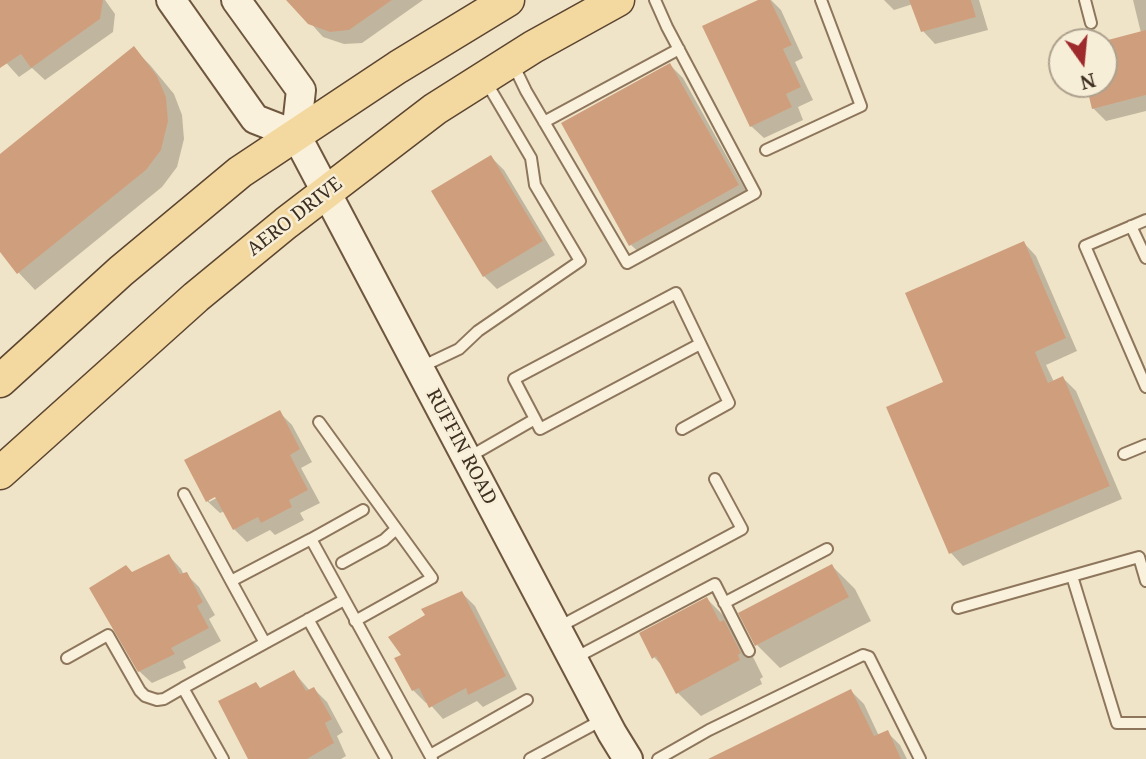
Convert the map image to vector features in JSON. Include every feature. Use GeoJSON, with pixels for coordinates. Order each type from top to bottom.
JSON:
{"type":"FeatureCollection","features":[{"type":"Feature","properties":{"kind":"main road"},"geometry":{"type":"LineString","coordinates":[[171,0],[255,119],[296,135]]}},
{"type":"Feature","properties":{"kind":"main road"},"geometry":{"type":"LineString","coordinates":[[236,0],[301,90],[296,135]]}},
{"type":"Feature","properties":{"kind":"main road"},"geometry":{"type":"LineString","coordinates":[[0,381],[121,271],[240,172],[398,67],[508,0]]}},
{"type":"Feature","properties":{"kind":"main road","name":"AERO DRIVE"},"geometry":{"type":"LineString","coordinates":[[0,473],[178,312],[326,191],[435,108],[618,0]]}},
{"type":"Feature","properties":{"kind":"main road","name":"RUFFIN ROAD"},"geometry":{"type":"LineString","coordinates":[[296,135],[628,759]]}},
{"type":"Feature","properties":{"kind":"lane"},"geometry":{"type":"LineString","coordinates":[[511,61],[626,263],[755,193],[655,0]]}},
{"type":"Feature","properties":{"kind":"lane"},"geometry":{"type":"LineString","coordinates":[[766,150],[861,106],[821,0]]}},
{"type":"Feature","properties":{"kind":"lane"},"geometry":{"type":"LineString","coordinates":[[1084,0],[1091,23]]}},
{"type":"Feature","properties":{"kind":"lane"},"geometry":{"type":"LineString","coordinates":[[544,121],[679,50]]}},
{"type":"Feature","properties":{"kind":"lane"},"geometry":{"type":"LineString","coordinates":[[419,368],[458,349],[478,331],[580,261],[535,185],[531,159],[484,78]]}},
{"type":"Feature","properties":{"kind":"lane"},"geometry":{"type":"LineString","coordinates":[[1146,219],[1086,246],[1146,387]]}},
{"type":"Feature","properties":{"kind":"lane"},"geometry":{"type":"LineString","coordinates":[[1132,226],[1146,258]]}},
{"type":"Feature","properties":{"kind":"lane"},"geometry":{"type":"LineString","coordinates":[[682,429],[729,403],[701,344],[676,293],[514,379],[541,429],[701,344]]}},
{"type":"Feature","properties":{"kind":"lane"},"geometry":{"type":"LineString","coordinates":[[467,458],[535,419]]}},
{"type":"Feature","properties":{"kind":"lane"},"geometry":{"type":"LineString","coordinates":[[319,422],[432,578],[355,621]]}},
{"type":"Feature","properties":{"kind":"lane"},"geometry":{"type":"LineString","coordinates":[[1124,454],[1146,445]]}},
{"type":"Feature","properties":{"kind":"lane"},"geometry":{"type":"LineString","coordinates":[[556,628],[742,529],[715,479]]}},
{"type":"Feature","properties":{"kind":"lane"},"geometry":{"type":"LineString","coordinates":[[184,494],[265,643]]}},
{"type":"Feature","properties":{"kind":"lane"},"geometry":{"type":"LineString","coordinates":[[231,581],[363,510]]}},
{"type":"Feature","properties":{"kind":"lane"},"geometry":{"type":"LineString","coordinates":[[342,563],[384,540],[396,529]]}},
{"type":"Feature","properties":{"kind":"lane"},"geometry":{"type":"LineString","coordinates":[[311,539],[431,757],[527,700]]}},
{"type":"Feature","properties":{"kind":"lane"},"geometry":{"type":"LineString","coordinates":[[724,603],[827,549]]}},
{"type":"Feature","properties":{"kind":"lane"},"geometry":{"type":"LineString","coordinates":[[958,608],[1139,557],[1146,580]]}},
{"type":"Feature","properties":{"kind":"lane"},"geometry":{"type":"LineString","coordinates":[[1072,576],[1117,723],[1146,723]]}},
{"type":"Feature","properties":{"kind":"lane"},"geometry":{"type":"LineString","coordinates":[[573,659],[715,584],[749,651]]}},
{"type":"Feature","properties":{"kind":"lane"},"geometry":{"type":"LineString","coordinates":[[67,658],[108,635],[140,691],[157,700],[172,695],[344,600]]}},
{"type":"Feature","properties":{"kind":"lane"},"geometry":{"type":"LineString","coordinates":[[308,619],[386,759]]}},
{"type":"Feature","properties":{"kind":"lane"},"geometry":{"type":"LineString","coordinates":[[658,759],[709,730],[863,655],[869,657],[920,759]]}},
{"type":"Feature","properties":{"kind":"lane"},"geometry":{"type":"LineString","coordinates":[[183,688],[223,759]]}},
{"type":"Feature","properties":{"kind":"lane"},"geometry":{"type":"LineString","coordinates":[[530,759],[605,719]]}},
{"type":"Feature","properties":{"kind":"building"},"geometry":{"type":"Polygon","coordinates":[[[0,0],[103,0],[100,19],[31,68],[21,54],[0,68],[0,0]]]}},
{"type":"Feature","properties":{"kind":"building"},"geometry":{"type":"Polygon","coordinates":[[[286,0],[392,0],[349,30],[330,32],[308,24],[286,0]]]}},
{"type":"Feature","properties":{"kind":"building"},"geometry":{"type":"Polygon","coordinates":[[[758,0],[770,0],[792,45],[783,49],[801,87],[786,94],[792,107],[750,127],[702,26],[758,0]]]}},
{"type":"Feature","properties":{"kind":"building"},"geometry":{"type":"Polygon","coordinates":[[[909,0],[971,0],[976,17],[921,32],[909,0]]]}},
{"type":"Feature","properties":{"kind":"building"},"geometry":{"type":"Polygon","coordinates":[[[1146,30],[1146,95],[1092,109],[1089,98],[1118,98],[1118,37],[1146,30]]]}},
{"type":"Feature","properties":{"kind":"building"},"geometry":{"type":"Polygon","coordinates":[[[134,46],[157,76],[166,97],[168,121],[161,150],[146,170],[17,274],[0,252],[0,154],[134,46]]]}},
{"type":"Feature","properties":{"kind":"building"},"geometry":{"type":"Polygon","coordinates":[[[670,63],[739,185],[629,246],[561,123],[670,63]]]}},
{"type":"Feature","properties":{"kind":"building"},"geometry":{"type":"Polygon","coordinates":[[[491,155],[543,241],[483,277],[431,191],[491,155]]]}},
{"type":"Feature","properties":{"kind":"building"},"geometry":{"type":"Polygon","coordinates":[[[1024,241],[1066,338],[1035,352],[1048,383],[1063,376],[1110,486],[949,554],[886,407],[943,382],[905,293],[1024,241]]]}},
{"type":"Feature","properties":{"kind":"building"},"geometry":{"type":"Polygon","coordinates":[[[280,410],[300,449],[290,455],[308,490],[289,500],[292,507],[261,523],[258,517],[233,530],[215,497],[206,502],[184,460],[280,410]]]}},
{"type":"Feature","properties":{"kind":"building"},"geometry":{"type":"Polygon","coordinates":[[[169,554],[180,574],[187,572],[203,602],[197,606],[209,628],[171,648],[175,654],[138,672],[89,588],[126,565],[132,572],[169,554]]]}},
{"type":"Feature","properties":{"kind":"building"},"geometry":{"type":"Polygon","coordinates":[[[832,564],[849,597],[755,646],[738,613],[832,564]]]}},
{"type":"Feature","properties":{"kind":"building"},"geometry":{"type":"Polygon","coordinates":[[[462,591],[506,676],[468,695],[466,688],[429,708],[419,688],[412,691],[394,658],[401,655],[388,637],[425,615],[421,609],[462,591]]]}},
{"type":"Feature","properties":{"kind":"building"},"geometry":{"type":"Polygon","coordinates":[[[707,597],[720,622],[724,620],[741,653],[738,655],[740,660],[676,694],[656,656],[652,659],[639,633],[707,597]]]}},
{"type":"Feature","properties":{"kind":"building"},"geometry":{"type":"Polygon","coordinates":[[[294,670],[306,691],[314,687],[332,719],[325,723],[334,743],[307,759],[248,759],[218,701],[256,682],[260,688],[294,670]]]}},
{"type":"Feature","properties":{"kind":"building"},"geometry":{"type":"Polygon","coordinates":[[[851,689],[874,736],[888,730],[901,759],[708,759],[851,689]]]}}]}
